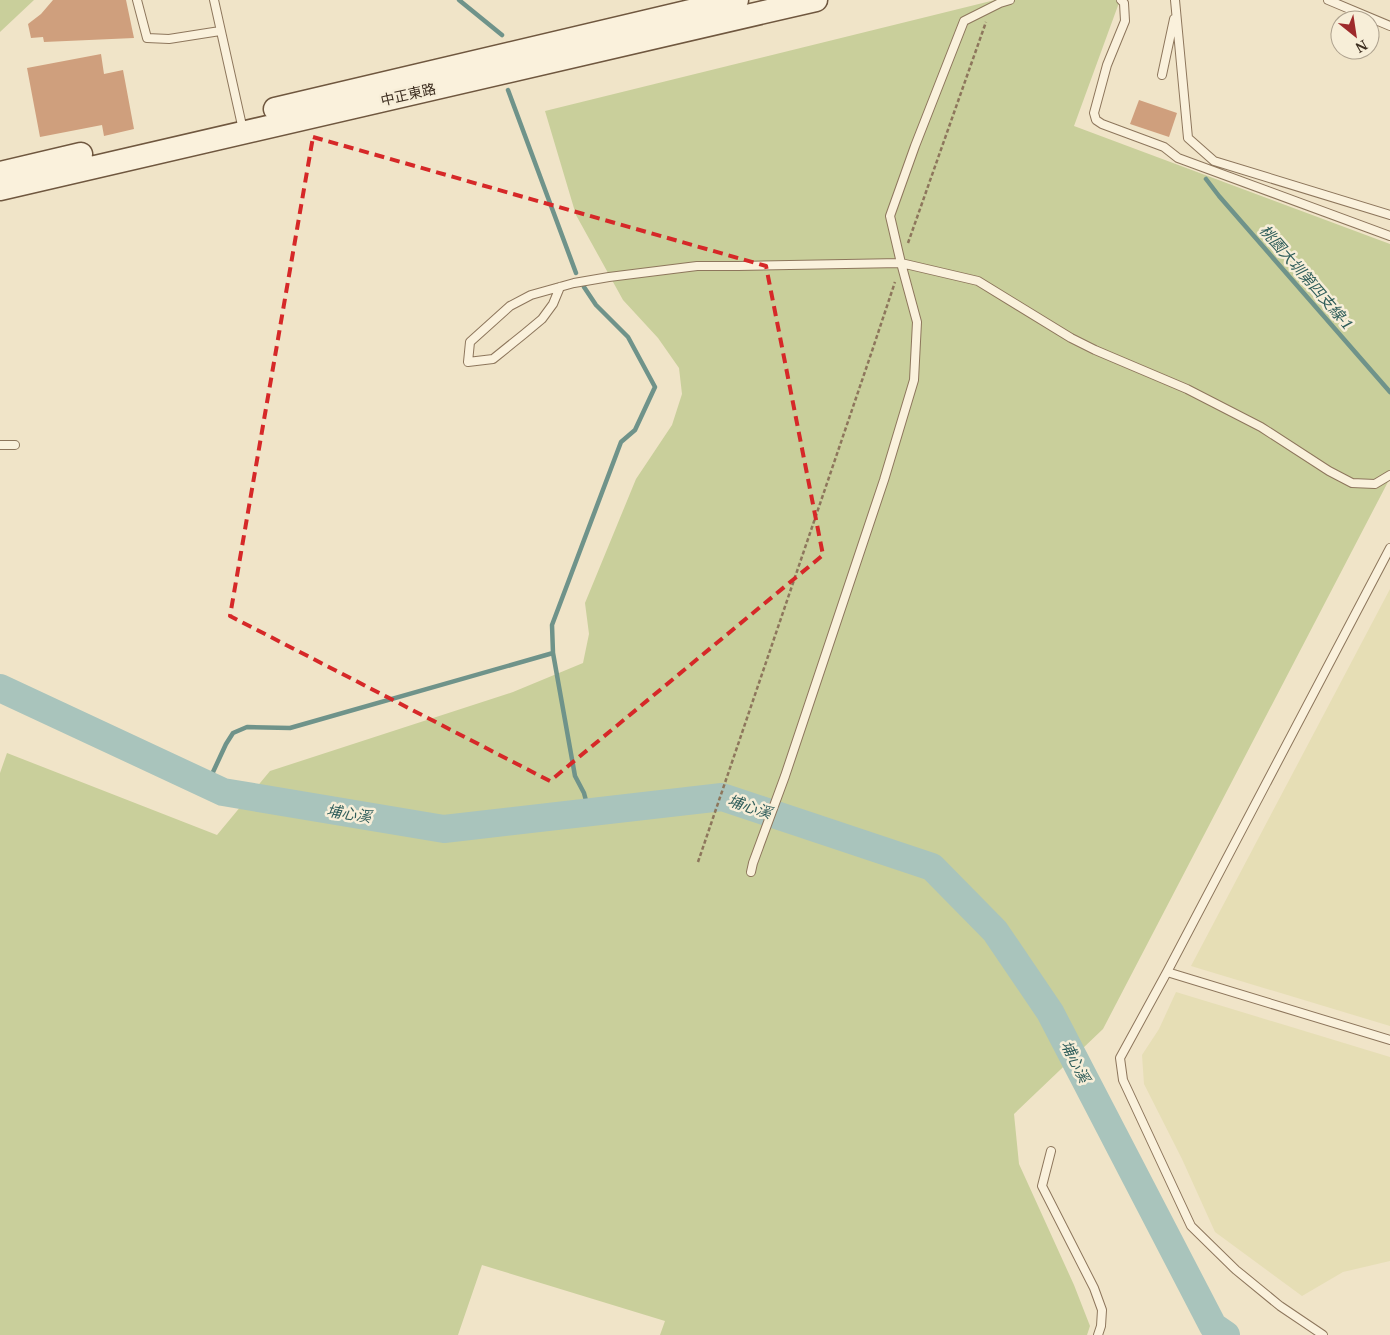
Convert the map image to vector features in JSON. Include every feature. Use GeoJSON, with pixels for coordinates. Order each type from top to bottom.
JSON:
{"type":"FeatureCollection","features":[{"type":"Feature","properties":{"kind":"main road","name":"中正東路"},"geometry":{"type":"LineString","coordinates":[[0,189],[242,124],[725,6],[816,0]]}},
{"type":"Feature","properties":{"kind":"main road","name":"中正東路"},"geometry":{"type":"LineString","coordinates":[[0,173],[242,124]]}},
{"type":"Feature","properties":{"kind":"lane"},"geometry":{"type":"LineString","coordinates":[[137,0],[147,38],[169,39],[220,30]]}},
{"type":"Feature","properties":{"kind":"lane"},"geometry":{"type":"LineString","coordinates":[[214,0],[242,124]]}},
{"type":"Feature","properties":{"kind":"lane"},"geometry":{"type":"LineString","coordinates":[[751,872],[884,480],[914,380],[917,322],[890,216],[964,21],[1010,0]]}},
{"type":"Feature","properties":{"kind":"lane"},"geometry":{"type":"LineString","coordinates":[[1121,0],[1124,3],[1125,21],[1107,65],[1094,113],[1096,120],[1102,124],[1164,147],[1178,158],[1390,236]]}},
{"type":"Feature","properties":{"kind":"lane"},"geometry":{"type":"LineString","coordinates":[[1175,0],[1188,138],[1214,161],[1390,215]]}},
{"type":"Feature","properties":{"kind":"lane"},"geometry":{"type":"LineString","coordinates":[[1328,0],[1390,26]]}},
{"type":"Feature","properties":{"kind":"lane"},"geometry":{"type":"LineString","coordinates":[[1162,75],[1176,12]]}},
{"type":"Feature","properties":{"kind":"lane"},"geometry":{"type":"LineString","coordinates":[[560,287],[553,304],[542,319],[524,334],[493,359],[468,362],[470,342],[510,306],[531,295],[560,287],[608,277],[697,266],[901,263],[978,281],[1071,338],[1186,389],[1261,427],[1329,471],[1352,483],[1375,484],[1390,475]]}},
{"type":"Feature","properties":{"kind":"lane"},"geometry":{"type":"LineString","coordinates":[[0,445],[15,445]]}},
{"type":"Feature","properties":{"kind":"lane"},"geometry":{"type":"LineString","coordinates":[[1323,1335],[1280,1306],[1236,1270],[1191,1226],[1123,1080],[1120,1058],[1390,548]]}},
{"type":"Feature","properties":{"kind":"lane"},"geometry":{"type":"LineString","coordinates":[[1167,972],[1390,1040]]}},
{"type":"Feature","properties":{"kind":"lane"},"geometry":{"type":"LineString","coordinates":[[1051,1151],[1042,1186],[1094,1288],[1102,1310],[1101,1326],[1098,1335]]}},
{"type":"Feature","properties":{"kind":"path"},"geometry":{"type":"LineString","coordinates":[[698,862],[901,263],[986,22],[1000,3]]}},
{"type":"Feature","properties":{"kind":"highlighted area"},"geometry":{"type":"Polygon","coordinates":[[[313,137],[766,266],[823,555],[550,781],[230,616],[313,137]]]}},
{"type":"Feature","properties":{"kind":"shaded area"},"geometry":{"type":"Polygon","coordinates":[[[1390,589],[1390,1026],[1191,966],[1390,589]]]}},
{"type":"Feature","properties":{"kind":"shaded area"},"geometry":{"type":"Polygon","coordinates":[[[1176,992],[1390,1057],[1390,1261],[1343,1272],[1302,1296],[1215,1232],[1182,1159],[1144,1084],[1142,1055],[1159,1029],[1176,992]]]}},
{"type":"Feature","properties":{"kind":"green space"},"geometry":{"type":"Polygon","coordinates":[[[0,0],[34,0],[0,32],[0,0]]]}},
{"type":"Feature","properties":{"kind":"green space"},"geometry":{"type":"Polygon","coordinates":[[[995,0],[1120,0],[1074,126],[1390,244],[1390,478],[1103,1029],[1014,1114],[1019,1164],[1074,1285],[1090,1326],[1087,1335],[660,1335],[665,1321],[482,1265],[458,1335],[0,1335],[0,773],[7,753],[217,835],[270,771],[513,692],[583,663],[589,634],[585,603],[636,479],[672,425],[682,394],[679,368],[658,338],[623,300],[576,215],[545,111],[995,0]]]}},
{"type":"Feature","properties":{"kind":"building"},"geometry":{"type":"Polygon","coordinates":[[[53,0],[126,0],[134,38],[44,42],[43,37],[31,38],[28,24],[41,14],[53,0]]]}},
{"type":"Feature","properties":{"kind":"building"},"geometry":{"type":"Polygon","coordinates":[[[101,54],[104,74],[123,70],[134,129],[104,136],[102,125],[40,137],[27,68],[101,54]]]}},
{"type":"Feature","properties":{"kind":"building"},"geometry":{"type":"Polygon","coordinates":[[[1139,100],[1177,113],[1169,137],[1130,124],[1139,100]]]}},
{"type":"Feature","properties":{"kind":"waterway"},"geometry":{"type":"LineString","coordinates":[[459,0],[502,35]]}},
{"type":"Feature","properties":{"kind":"waterway"},"geometry":{"type":"LineString","coordinates":[[508,90],[576,273]]}},
{"type":"Feature","properties":{"kind":"waterway","name":"桃園大圳第四支線-1"},"geometry":{"type":"LineString","coordinates":[[1206,179],[1390,392]]}},
{"type":"Feature","properties":{"kind":"waterway"},"geometry":{"type":"LineString","coordinates":[[584,287],[596,305],[628,337],[655,387],[635,430],[621,442],[552,625],[553,653],[575,776],[584,793],[589,812]]}},
{"type":"Feature","properties":{"kind":"waterway"},"geometry":{"type":"LineString","coordinates":[[207,785],[233,733],[247,727],[290,728],[553,653]]}},
{"type":"Feature","properties":{"kind":"waterway","name":"埔心溪"},"geometry":{"type":"LineString","coordinates":[[0,688],[223,792],[444,829],[722,797],[932,867],[995,931],[1050,1012],[1213,1326],[1226,1335]]}}]}
